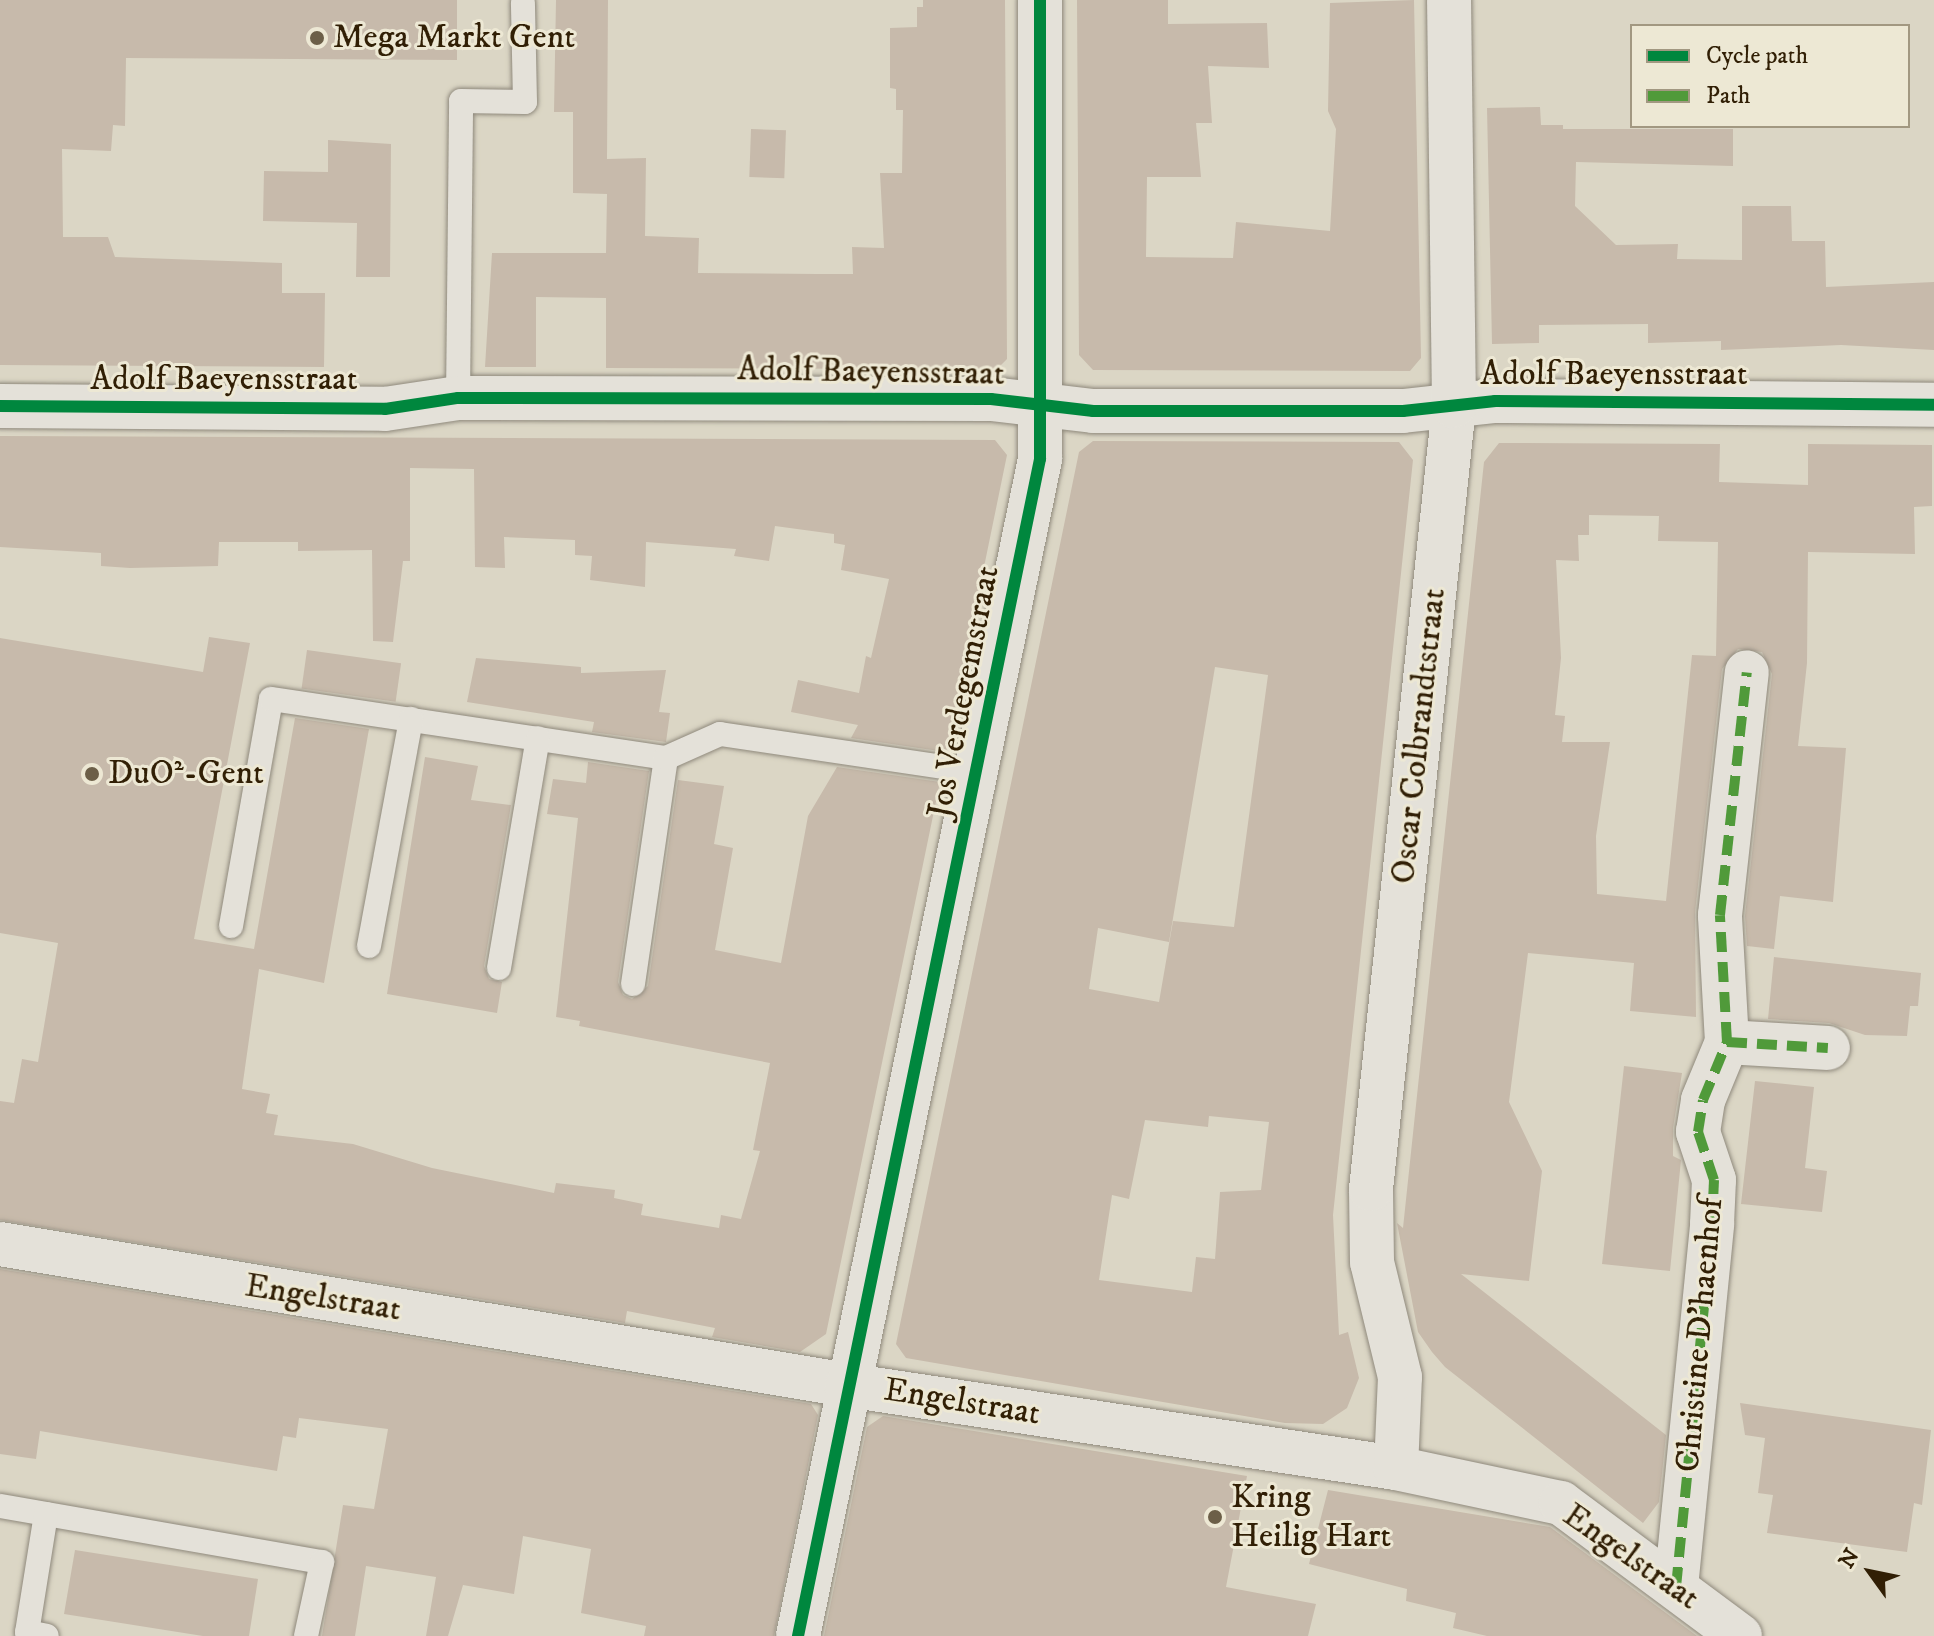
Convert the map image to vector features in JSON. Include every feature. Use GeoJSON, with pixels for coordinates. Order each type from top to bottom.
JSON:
{"type":"FeatureCollection","features":[{"type":"Feature","properties":{"kind":"street","name":"Jos Verdegemstraat"},"geometry":{"type":"LineString","coordinates":[[798,1636],[847,1385],[1040,459],[1040,0]]}},
{"type":"Feature","properties":{"kind":"street","name":"Oscar Colbrandtstraat"},"geometry":{"type":"LineString","coordinates":[[1396,1468],[1400,1377],[1372,1262],[1371,1189],[1454,406],[1449,0]]}},
{"type":"Feature","properties":{"kind":"street","name":"Adolf Baeyensstraat"},"geometry":{"type":"LineString","coordinates":[[0,406],[385,409],[458,398],[1042,404],[1093,411],[1403,411],[1495,401],[1934,405]]}},
{"type":"Feature","properties":{"kind":"street","name":"Christine D'haenhof"},"geometry":{"type":"LineString","coordinates":[[1676,1587],[1714,1180],[1698,1132],[1703,1100],[1727,1042],[1720,915],[1747,672]]}},
{"type":"Feature","properties":{"kind":"street"},"geometry":{"type":"LineString","coordinates":[[1727,1042],[1828,1048]]}},
{"type":"Feature","properties":{"kind":"street","name":"Engelstraat"},"geometry":{"type":"LineString","coordinates":[[0,1244],[847,1385],[1396,1468],[1561,1503],[1740,1636]]}},
{"type":"Feature","properties":{"kind":"lane"},"geometry":{"type":"LineString","coordinates":[[458,398],[461,101],[525,102],[523,3]]}},
{"type":"Feature","properties":{"kind":"lane"},"geometry":{"type":"LineString","coordinates":[[231,926],[271,699],[666,758],[720,734],[976,772]]}},
{"type":"Feature","properties":{"kind":"lane"},"geometry":{"type":"LineString","coordinates":[[369,946],[411,719]]}},
{"type":"Feature","properties":{"kind":"lane"},"geometry":{"type":"LineString","coordinates":[[499,968],[538,738]]}},
{"type":"Feature","properties":{"kind":"lane"},"geometry":{"type":"LineString","coordinates":[[633,984],[666,758]]}},
{"type":"Feature","properties":{"kind":"lane"},"geometry":{"type":"LineString","coordinates":[[0,1506],[322,1562],[306,1636]]}},
{"type":"Feature","properties":{"kind":"lane"},"geometry":{"type":"LineString","coordinates":[[46,1514],[27,1632],[47,1636]]}},
{"type":"Feature","properties":{"kind":"building"},"geometry":{"type":"Polygon","coordinates":[[[0,0],[457,0],[457,60],[126,58],[125,126],[113,125],[111,151],[62,149],[63,237],[108,237],[115,257],[282,263],[282,293],[325,293],[324,367],[0,365],[0,0]]]}},
{"type":"Feature","properties":{"kind":"building"},"geometry":{"type":"Polygon","coordinates":[[[556,0],[608,0],[607,159],[646,158],[645,236],[699,238],[698,273],[853,274],[852,247],[884,248],[880,173],[902,173],[903,110],[896,110],[896,89],[890,88],[890,28],[917,27],[917,7],[923,7],[923,0],[1005,0],[1007,359],[997,369],[606,368],[606,298],[536,297],[536,367],[485,367],[492,253],[606,253],[607,194],[573,193],[573,112],[554,112],[556,0]]]}},
{"type":"Feature","properties":{"kind":"building"},"geometry":{"type":"Polygon","coordinates":[[[1077,0],[1168,0],[1168,24],[1267,23],[1269,68],[1208,66],[1212,123],[1196,123],[1201,177],[1147,177],[1146,257],[1233,258],[1236,222],[1330,231],[1336,129],[1328,111],[1330,3],[1414,0],[1421,358],[1410,371],[1093,370],[1079,355],[1077,0]]]}},
{"type":"Feature","properties":{"kind":"building"},"geometry":{"type":"Polygon","coordinates":[[[1540,107],[1541,125],[1563,125],[1563,129],[1733,129],[1733,166],[1576,162],[1575,206],[1616,245],[1678,244],[1677,259],[1742,260],[1742,206],[1791,206],[1792,241],[1825,241],[1826,287],[1934,282],[1934,350],[1841,345],[1721,350],[1721,341],[1648,343],[1648,324],[1539,325],[1539,343],[1492,344],[1487,108],[1540,107]]]}},
{"type":"Feature","properties":{"kind":"building"},"geometry":{"type":"Polygon","coordinates":[[[751,129],[786,130],[784,178],[749,177],[751,129]]]}},
{"type":"Feature","properties":{"kind":"building"},"geometry":{"type":"Polygon","coordinates":[[[328,140],[391,144],[390,277],[356,277],[357,223],[263,221],[264,171],[328,172],[328,140]]]}},
{"type":"Feature","properties":{"kind":"building"},"geometry":{"type":"Polygon","coordinates":[[[0,436],[995,440],[1007,455],[946,752],[851,738],[858,725],[791,712],[798,680],[859,693],[866,656],[871,658],[889,579],[841,570],[845,545],[834,543],[834,534],[775,526],[769,561],[734,556],[736,549],[646,542],[645,587],[590,580],[592,556],[575,555],[575,540],[504,537],[505,568],[475,567],[474,469],[410,468],[410,561],[403,561],[393,642],[373,641],[372,550],[298,551],[298,542],[219,542],[218,566],[130,568],[101,566],[101,553],[0,547],[0,436]]]}},
{"type":"Feature","properties":{"kind":"building"},"geometry":{"type":"Polygon","coordinates":[[[1093,441],[1399,442],[1413,460],[1333,1215],[1339,1335],[1348,1332],[1359,1378],[1347,1408],[1323,1424],[1285,1423],[906,1358],[896,1344],[1079,452],[1093,441]],[[1215,667],[1169,942],[1098,928],[1089,989],[1159,1002],[1173,921],[1234,927],[1268,675],[1215,667]],[[1209,1116],[1208,1127],[1145,1120],[1129,1199],[1112,1195],[1099,1280],[1192,1292],[1196,1257],[1215,1259],[1220,1192],[1261,1190],[1269,1122],[1209,1116]]]}},
{"type":"Feature","properties":{"kind":"building"},"geometry":{"type":"Polygon","coordinates":[[[1499,443],[1720,444],[1719,482],[1808,485],[1808,444],[1932,445],[1932,506],[1914,507],[1915,554],[1808,552],[1807,663],[1798,746],[1846,748],[1833,902],[1780,896],[1774,949],[1747,946],[1745,916],[1772,674],[1762,652],[1738,649],[1722,669],[1695,912],[1696,1017],[1630,1011],[1634,963],[1528,953],[1509,1102],[1542,1171],[1529,1281],[1461,1274],[1666,1435],[1659,1502],[1643,1523],[1445,1367],[1432,1352],[1418,1332],[1397,1223],[1403,1228],[1484,462],[1499,443]],[[1589,515],[1589,535],[1578,535],[1579,561],[1556,560],[1561,658],[1555,715],[1565,716],[1562,742],[1610,742],[1596,836],[1597,894],[1666,901],[1692,655],[1716,656],[1718,542],[1658,541],[1659,516],[1589,515]]]}},
{"type":"Feature","properties":{"kind":"building"},"geometry":{"type":"Polygon","coordinates":[[[209,637],[250,643],[194,939],[254,949],[295,718],[369,729],[324,983],[259,969],[242,1089],[270,1094],[266,1113],[278,1115],[274,1135],[353,1144],[432,1168],[554,1193],[556,1183],[615,1190],[614,1198],[643,1204],[641,1215],[719,1228],[721,1215],[741,1219],[760,1151],[753,1150],[770,1063],[579,1026],[580,1021],[556,1017],[578,818],[547,814],[553,779],[586,783],[588,762],[649,771],[618,982],[623,995],[632,999],[648,986],[678,780],[724,786],[714,844],[733,848],[715,950],[781,963],[808,816],[837,767],[940,782],[826,1334],[800,1352],[712,1337],[715,1328],[627,1311],[625,1323],[0,1220],[0,1101],[14,1103],[22,1059],[38,1062],[58,943],[0,933],[0,638],[203,672],[209,637]]]}},
{"type":"Feature","properties":{"kind":"building"},"geometry":{"type":"Polygon","coordinates":[[[307,650],[401,663],[396,702],[302,689],[307,650]]]}},
{"type":"Feature","properties":{"kind":"building"},"geometry":{"type":"Polygon","coordinates":[[[476,658],[581,667],[581,673],[666,670],[659,712],[670,713],[666,742],[592,732],[594,722],[467,702],[476,658]]]}},
{"type":"Feature","properties":{"kind":"building"},"geometry":{"type":"Polygon","coordinates":[[[425,757],[478,766],[471,800],[511,805],[484,966],[489,979],[502,982],[497,1013],[387,994],[425,757]]]}},
{"type":"Feature","properties":{"kind":"building"},"geometry":{"type":"Polygon","coordinates":[[[1774,957],[1921,973],[1918,1006],[1910,1006],[1907,1036],[1865,1035],[1829,1023],[1768,1019],[1774,957]]]}},
{"type":"Feature","properties":{"kind":"building"},"geometry":{"type":"Polygon","coordinates":[[[1624,1066],[1682,1073],[1673,1128],[1673,1156],[1681,1160],[1670,1271],[1602,1264],[1624,1066]]]}},
{"type":"Feature","properties":{"kind":"building"},"geometry":{"type":"Polygon","coordinates":[[[1755,1081],[1814,1087],[1805,1168],[1827,1171],[1822,1212],[1741,1204],[1755,1081]]]}},
{"type":"Feature","properties":{"kind":"building"},"geometry":{"type":"Polygon","coordinates":[[[0,1269],[811,1404],[818,1415],[774,1636],[644,1636],[646,1626],[581,1613],[591,1549],[523,1536],[514,1594],[463,1585],[448,1636],[426,1636],[436,1577],[366,1566],[355,1636],[322,1636],[343,1505],[374,1509],[388,1429],[299,1418],[296,1438],[283,1436],[277,1471],[40,1431],[36,1459],[0,1454],[0,1269]]]}},
{"type":"Feature","properties":{"kind":"building"},"geometry":{"type":"Polygon","coordinates":[[[1740,1403],[1931,1430],[1922,1505],[1914,1503],[1907,1552],[1767,1533],[1773,1495],[1758,1493],[1765,1438],[1745,1435],[1740,1403]]]}},
{"type":"Feature","properties":{"kind":"building"},"geometry":{"type":"Polygon","coordinates":[[[883,1416],[1247,1476],[1226,1587],[1316,1604],[1308,1636],[824,1636],[867,1427],[883,1416]]]}},
{"type":"Feature","properties":{"kind":"building"},"geometry":{"type":"Polygon","coordinates":[[[1328,1490],[1550,1527],[1697,1636],[1487,1636],[1453,1628],[1456,1613],[1406,1601],[1407,1589],[1309,1564],[1328,1490]]]}},
{"type":"Feature","properties":{"kind":"building"},"geometry":{"type":"Polygon","coordinates":[[[75,1550],[258,1579],[249,1636],[203,1636],[64,1614],[75,1550]]]}},
{"type":"Feature","properties":{"kind":"marked path"},"geometry":{"type":"LineString","coordinates":[[1727,1042],[1720,915],[1747,672]]}},
{"type":"Feature","properties":{"kind":"marked path"},"geometry":{"type":"LineString","coordinates":[[1676,1587],[1712,1224],[1714,1180],[1698,1132],[1703,1100],[1727,1042],[1828,1048]]}},
{"type":"Feature","properties":{"kind":"cycle path"},"geometry":{"type":"LineString","coordinates":[[798,1636],[1040,459],[1040,0]]}},
{"type":"Feature","properties":{"kind":"cycle path"},"geometry":{"type":"LineString","coordinates":[[0,406],[385,409],[458,398],[991,399],[1093,411],[1403,411],[1495,401],[1934,405]]}},
{"type":"Feature","properties":{"kind":"place","name":"Mega Markt Gent"},"geometry":{"type":"Point","coordinates":[317,38]}},
{"type":"Feature","properties":{"kind":"place","name":"DuO²-Gent"},"geometry":{"type":"Point","coordinates":[92,774]}},
{"type":"Feature","properties":{"kind":"place","name":"Kring Heilig Hart"},"geometry":{"type":"Point","coordinates":[1215,1517]}}]}
